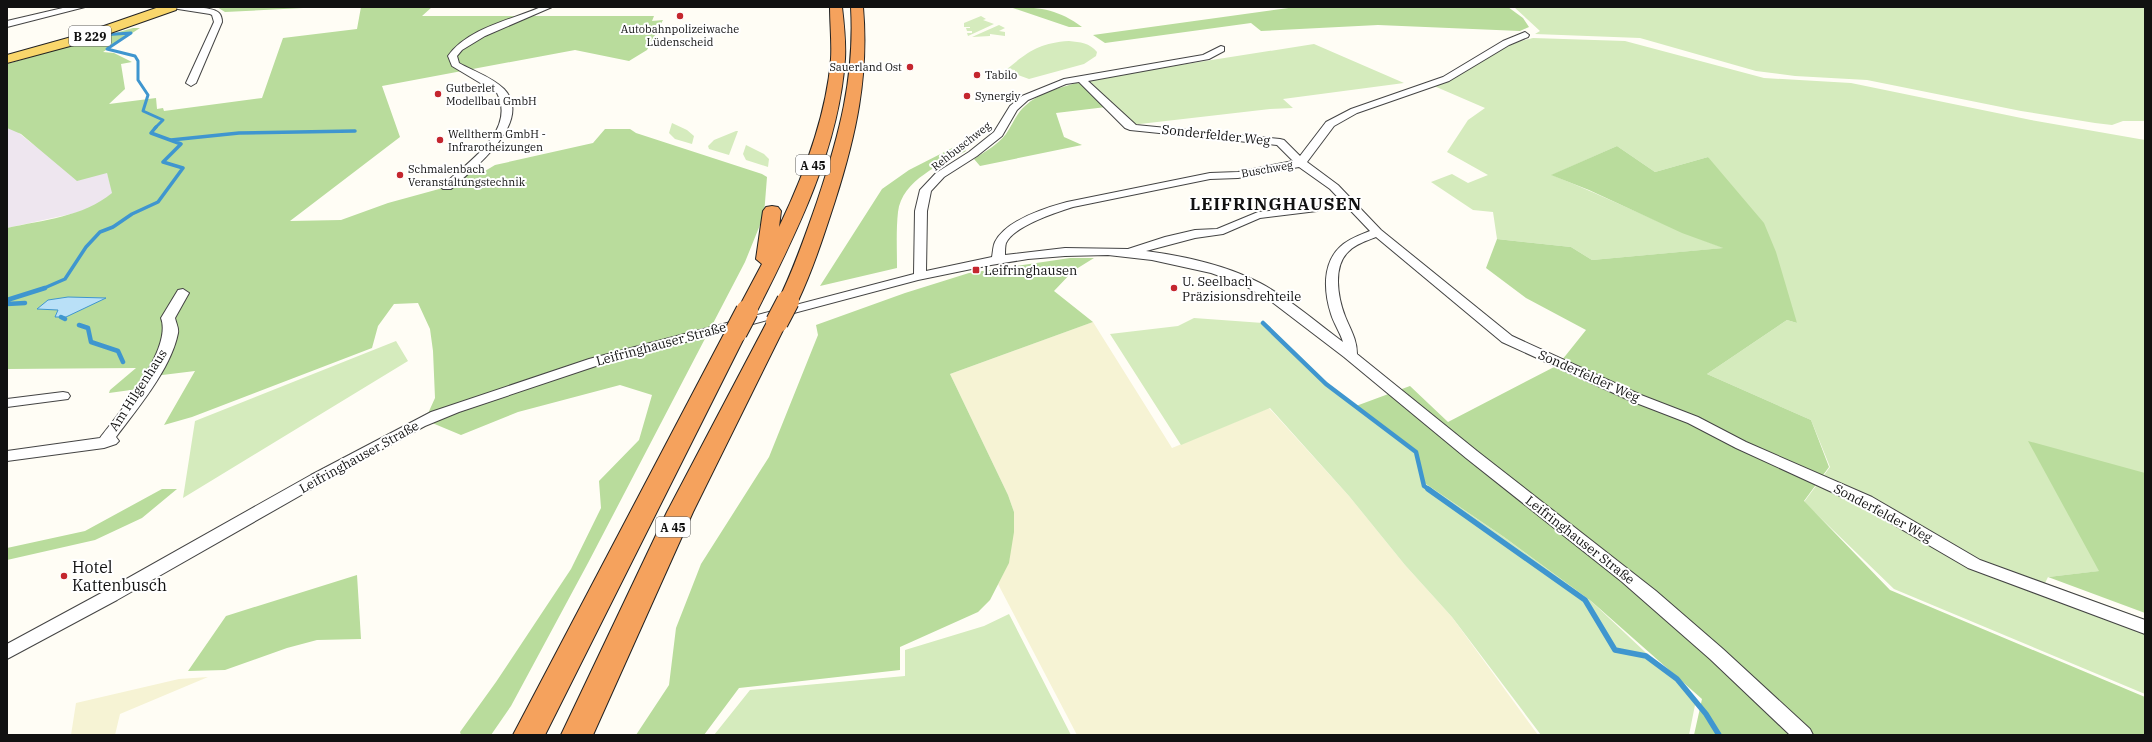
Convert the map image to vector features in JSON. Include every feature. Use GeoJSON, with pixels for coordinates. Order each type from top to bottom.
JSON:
{"type":"FeatureCollection","features":[{"type":"Feature","properties":{"kind":"highway","name":"A 45"},"geometry":{"type":"LineString","coordinates":[[528,735],[762,283],[793,216],[816,159],[828,117],[838,60],[836,7]]}},
{"type":"Feature","properties":{"kind":"highway","name":"A 45"},"geometry":{"type":"LineString","coordinates":[[577,735],[680,512],[797,282],[840,160],[853,110],[860,63],[857,7]]}},
{"type":"Feature","properties":{"kind":"highway"},"geometry":{"type":"LineString","coordinates":[[762,283],[772,211]]}},
{"type":"Feature","properties":{"kind":"highway"},"geometry":{"type":"LineString","coordinates":[[797,282],[837,211]]}},
{"type":"Feature","properties":{"kind":"main road","name":"B 229"},"geometry":{"type":"LineString","coordinates":[[7,59],[80,39],[171,7]]}},
{"type":"Feature","properties":{"kind":"street"},"geometry":{"type":"LineString","coordinates":[[7,24],[42,14],[82,7]]}},
{"type":"Feature","properties":{"kind":"street"},"geometry":{"type":"LineString","coordinates":[[178,7],[212,12],[218,17],[218,22],[191,83]]}},
{"type":"Feature","properties":{"kind":"street"},"geometry":{"type":"LineString","coordinates":[[447,187],[492,143],[504,127],[508,117],[508,108],[501,91],[455,64],[452,56],[456,50],[475,38],[548,7]]}},
{"type":"Feature","properties":{"kind":"street","name":"Buschweg"},"geometry":{"type":"LineString","coordinates":[[998,260],[1000,244],[1005,236],[1016,227],[1048,211],[1071,204],[1210,176],[1238,175],[1301,163],[1330,124],[1354,111],[1446,79],[1506,43],[1525,35]]}},
{"type":"Feature","properties":{"kind":"street","name":"Rehbuschweg"},"geometry":{"type":"LineString","coordinates":[[920,277],[921,211],[926,190],[940,176],[974,154],[998,134],[1013,108],[1025,98],[1052,86],[1081,79],[1206,57],[1221,49]]}},
{"type":"Feature","properties":{"kind":"street","name":"Sonderfelder Weg"},"geometry":{"type":"LineString","coordinates":[[1081,79],[1130,126],[1141,130],[1156,129],[1280,142],[1301,163],[1334,187],[1354,206],[1377,232],[1507,339],[1636,398],[1693,420],[1741,445],[1866,501],[1974,564],[2145,627]]}},
{"type":"Feature","properties":{"kind":"street"},"geometry":{"type":"LineString","coordinates":[[1128,253],[1165,241],[1195,234],[1219,232],[1258,215],[1313,209]]}},
{"type":"Feature","properties":{"kind":"street"},"geometry":{"type":"LineString","coordinates":[[1350,354],[1350,341],[1333,300],[1334,271],[1338,255],[1344,249],[1377,232]]}},
{"type":"Feature","properties":{"kind":"street","name":"Leifringhauser Straße"},"geometry":{"type":"LineString","coordinates":[[7,652],[98,605],[299,489],[425,420],[545,376],[638,349],[920,277],[998,260],[1070,251],[1128,253],[1175,260],[1242,279],[1270,293],[1350,354],[1500,478],[1630,580],[1746,680],[1803,735]]}},
{"type":"Feature","properties":{"kind":"street","name":"Am Hilgenhaus"},"geometry":{"type":"LineString","coordinates":[[7,456],[109,442],[167,350],[172,331],[168,318],[183,293]]}},
{"type":"Feature","properties":{"kind":"street"},"geometry":{"type":"LineString","coordinates":[[7,403],[63,396]]}},
{"type":"Feature","properties":{"kind":"shaded area"},"geometry":{"type":"Polygon","coordinates":[[[7,128],[15,130],[34,145],[107,173],[113,193],[100,203],[80,212],[7,228],[7,128]]]}},
{"type":"Feature","properties":{"kind":"shaded area"},"geometry":{"type":"Polygon","coordinates":[[[1093,322],[1172,448],[1269,408],[1349,496],[1405,565],[1452,617],[1538,735],[1077,735],[998,584],[1009,562],[1014,512],[1008,495],[950,374],[1093,322]]]}},
{"type":"Feature","properties":{"kind":"shaded area"},"geometry":{"type":"Polygon","coordinates":[[[208,677],[120,714],[115,735],[71,735],[76,703],[179,679],[208,677]]]}},
{"type":"Feature","properties":{"kind":"green space"},"geometry":{"type":"Polygon","coordinates":[[[217,7],[323,7],[225,12],[217,7]]]}},
{"type":"Feature","properties":{"kind":"green space"},"geometry":{"type":"Polygon","coordinates":[[[361,7],[432,7],[422,16],[654,16],[652,21],[663,20],[647,50],[629,61],[575,50],[382,86],[400,137],[290,221],[341,220],[388,203],[450,186],[467,175],[485,171],[495,165],[593,143],[605,129],[630,129],[636,133],[762,174],[767,177],[764,215],[745,262],[588,563],[511,706],[491,735],[461,735],[460,732],[496,682],[571,569],[601,508],[599,481],[639,440],[652,395],[620,385],[518,412],[461,435],[425,420],[435,398],[433,351],[430,329],[418,303],[394,304],[378,326],[372,348],[192,417],[164,425],[195,371],[146,377],[138,389],[109,393],[110,390],[136,368],[7,369],[7,228],[76,213],[101,201],[112,193],[107,173],[77,181],[21,134],[7,128],[7,64],[133,28],[140,28],[103,52],[114,53],[132,62],[121,64],[125,89],[109,104],[156,98],[157,109],[163,108],[164,111],[262,98],[283,38],[357,29],[361,7]]]}},
{"type":"Feature","properties":{"kind":"green space"},"geometry":{"type":"Polygon","coordinates":[[[1010,7],[1048,10],[1065,16],[1082,27],[1069,27],[1010,7]]]}},
{"type":"Feature","properties":{"kind":"green space"},"geometry":{"type":"Polygon","coordinates":[[[1296,7],[1508,7],[1523,18],[1529,27],[1520,31],[1378,25],[1261,31],[1251,23],[1105,43],[1093,35],[1296,7]]]}},
{"type":"Feature","properties":{"kind":"green space"},"geometry":{"type":"Polygon","coordinates":[[[1514,7],[2145,7],[2145,121],[2123,121],[2112,125],[2095,123],[2021,111],[1867,80],[1795,76],[1756,71],[1640,38],[1535,34],[1540,31],[1514,7]]]}},
{"type":"Feature","properties":{"kind":"green space"},"geometry":{"type":"Polygon","coordinates":[[[981,16],[986,19],[983,20],[994,24],[968,36],[967,33],[972,33],[972,31],[967,31],[966,28],[970,27],[964,27],[964,23],[981,16]]]}},
{"type":"Feature","properties":{"kind":"green space"},"geometry":{"type":"Polygon","coordinates":[[[999,25],[1005,28],[999,31],[1005,32],[1005,36],[990,34],[990,36],[972,37],[999,25]]]}},
{"type":"Feature","properties":{"kind":"green space"},"geometry":{"type":"Polygon","coordinates":[[[1533,38],[1625,41],[1764,78],[1851,83],[2031,120],[2145,140],[2145,474],[2100,571],[2048,577],[2045,583],[2145,619],[2145,694],[1894,589],[1804,502],[1830,467],[1811,420],[1707,374],[1787,320],[1797,323],[1708,157],[1655,172],[1617,146],[1552,175],[1680,231],[1724,248],[1592,260],[1571,247],[1497,239],[1493,212],[1473,210],[1431,182],[1452,174],[1468,183],[1488,175],[1447,152],[1468,120],[1485,108],[1434,86],[1509,44],[1533,38]]]}},
{"type":"Feature","properties":{"kind":"green space"},"geometry":{"type":"Polygon","coordinates":[[[1069,41],[1088,45],[1097,52],[1096,56],[1084,64],[1029,79],[1015,74],[1015,70],[1007,69],[1035,49],[1050,44],[1069,41]]]}},
{"type":"Feature","properties":{"kind":"green space"},"geometry":{"type":"Polygon","coordinates":[[[1314,44],[1404,83],[1283,99],[1293,108],[1270,109],[1131,125],[1089,83],[1091,79],[1314,44]]]}},
{"type":"Feature","properties":{"kind":"green space"},"geometry":{"type":"Polygon","coordinates":[[[1076,83],[1084,84],[1106,107],[1056,113],[1064,137],[1082,145],[980,166],[974,159],[1003,138],[1019,112],[1030,101],[1049,92],[1076,83]]]}},
{"type":"Feature","properties":{"kind":"green space"},"geometry":{"type":"Polygon","coordinates":[[[672,123],[687,130],[694,136],[692,144],[675,139],[669,133],[672,123]]]}},
{"type":"Feature","properties":{"kind":"green space"},"geometry":{"type":"Polygon","coordinates":[[[738,131],[729,155],[709,149],[708,146],[714,140],[738,131]]]}},
{"type":"Feature","properties":{"kind":"green space"},"geometry":{"type":"Polygon","coordinates":[[[960,144],[966,151],[924,174],[907,191],[901,201],[897,219],[897,268],[820,286],[882,189],[909,170],[960,144]]]}},
{"type":"Feature","properties":{"kind":"green space"},"geometry":{"type":"Polygon","coordinates":[[[746,145],[764,154],[769,159],[768,167],[746,160],[743,154],[746,145]]]}},
{"type":"Feature","properties":{"kind":"green space"},"geometry":{"type":"Polygon","coordinates":[[[1617,146],[1655,172],[1708,157],[1764,223],[1776,252],[1797,323],[1787,320],[1707,374],[1811,420],[1829,467],[1804,501],[1890,590],[2145,697],[2145,735],[1694,735],[1702,699],[1591,601],[1504,537],[1423,482],[1416,452],[1356,406],[1410,386],[1448,422],[1558,365],[1586,330],[1526,298],[1486,268],[1497,239],[1571,247],[1592,260],[1723,248],[1682,233],[1589,190],[1551,175],[1617,146]]]}},
{"type":"Feature","properties":{"kind":"green space"},"geometry":{"type":"Polygon","coordinates":[[[1070,258],[1094,258],[1073,271],[1054,291],[1093,322],[950,374],[1008,495],[1014,512],[1014,532],[1009,563],[990,600],[978,612],[900,647],[900,670],[739,688],[704,735],[636,735],[669,685],[676,628],[701,564],[769,457],[818,335],[816,325],[905,293],[969,273],[1070,258]]]}},
{"type":"Feature","properties":{"kind":"green space"},"geometry":{"type":"Polygon","coordinates":[[[1194,318],[1263,323],[1326,384],[1416,452],[1423,482],[1504,537],[1591,601],[1696,700],[1689,735],[1541,735],[1452,617],[1405,565],[1349,496],[1270,408],[1181,445],[1110,334],[1178,326],[1194,318]]]}},
{"type":"Feature","properties":{"kind":"green space"},"geometry":{"type":"Polygon","coordinates":[[[396,341],[408,361],[183,498],[195,421],[396,341]]]}},
{"type":"Feature","properties":{"kind":"green space"},"geometry":{"type":"Polygon","coordinates":[[[2028,441],[2145,473],[2145,613],[2048,577],[2099,571],[2028,441]]]}},
{"type":"Feature","properties":{"kind":"green space"},"geometry":{"type":"Polygon","coordinates":[[[162,489],[177,489],[142,518],[95,540],[7,560],[7,548],[85,531],[162,489]]]}},
{"type":"Feature","properties":{"kind":"green space"},"geometry":{"type":"Polygon","coordinates":[[[357,575],[361,639],[317,640],[287,648],[225,670],[188,671],[226,616],[357,575]]]}},
{"type":"Feature","properties":{"kind":"green space"},"geometry":{"type":"Polygon","coordinates":[[[1009,614],[1071,735],[714,735],[750,690],[905,676],[905,650],[984,626],[1009,614]]]}},
{"type":"Feature","properties":{"kind":"water"},"geometry":{"type":"Polygon","coordinates":[[[68,297],[106,298],[66,317],[55,317],[58,310],[37,309],[48,300],[68,297]]]}},
{"type":"Feature","properties":{"kind":"waterway"},"geometry":{"type":"LineString","coordinates":[[102,35],[131,33],[107,49],[135,56],[138,61],[138,80],[148,95],[143,111],[163,120],[156,127]]}},
{"type":"Feature","properties":{"kind":"waterway"},"geometry":{"type":"LineString","coordinates":[[42,289],[65,279],[86,247],[100,232],[113,227],[132,214],[158,202],[183,168],[163,162],[181,144],[151,133],[156,127]]}},
{"type":"Feature","properties":{"kind":"waterway"},"geometry":{"type":"LineString","coordinates":[[171,140],[239,133],[355,131]]}},
{"type":"Feature","properties":{"kind":"waterway"},"geometry":{"type":"LineString","coordinates":[[7,300],[42,289]]}},
{"type":"Feature","properties":{"kind":"waterway"},"geometry":{"type":"LineString","coordinates":[[7,304],[25,303]]}},
{"type":"Feature","properties":{"kind":"waterway"},"geometry":{"type":"LineString","coordinates":[[61,317],[65,319]]}},
{"type":"Feature","properties":{"kind":"waterway"},"geometry":{"type":"LineString","coordinates":[[1263,323],[1326,384],[1416,452],[1424,486],[1430,490]]}},
{"type":"Feature","properties":{"kind":"waterway"},"geometry":{"type":"LineString","coordinates":[[79,325],[88,328],[91,342],[118,351],[123,362]]}},
{"type":"Feature","properties":{"kind":"waterway"},"geometry":{"type":"LineString","coordinates":[[1428,489],[1585,600],[1615,650],[1646,656],[1677,679],[1706,714],[1719,735]]}},
{"type":"Feature","properties":{"kind":"place","name":"Autobahnpolizeiwache Lüdenscheid"},"geometry":{"type":"Point","coordinates":[680,16]}},
{"type":"Feature","properties":{"kind":"place","name":"Sauerland Ost"},"geometry":{"type":"Point","coordinates":[910,67]}},
{"type":"Feature","properties":{"kind":"place","name":"Tabilo"},"geometry":{"type":"Point","coordinates":[977,75]}},
{"type":"Feature","properties":{"kind":"place","name":"Gutberlet Modellbau GmbH"},"geometry":{"type":"Point","coordinates":[438,94]}},
{"type":"Feature","properties":{"kind":"place","name":"Synergiy"},"geometry":{"type":"Point","coordinates":[967,96]}},
{"type":"Feature","properties":{"kind":"place","name":"Welltherm GmbH - Infrarotheizungen"},"geometry":{"type":"Point","coordinates":[440,140]}},
{"type":"Feature","properties":{"kind":"place","name":"Schmalenbach Veranstaltungstechnik"},"geometry":{"type":"Point","coordinates":[400,175]}},
{"type":"Feature","properties":{"kind":"place","name":"Leifringhausen"},"geometry":{"type":"Point","coordinates":[976,270]}},
{"type":"Feature","properties":{"kind":"place","name":"U. Seelbach Präzisionsdrehteile"},"geometry":{"type":"Point","coordinates":[1174,288]}},
{"type":"Feature","properties":{"kind":"place","name":"Hotel Kattenbusch"},"geometry":{"type":"Point","coordinates":[64,576]}},
{"type":"Feature","properties":{"kind":"district","name":"LEIFRINGHAUSEN"},"geometry":{"type":"Point","coordinates":[1276,204]}}]}
